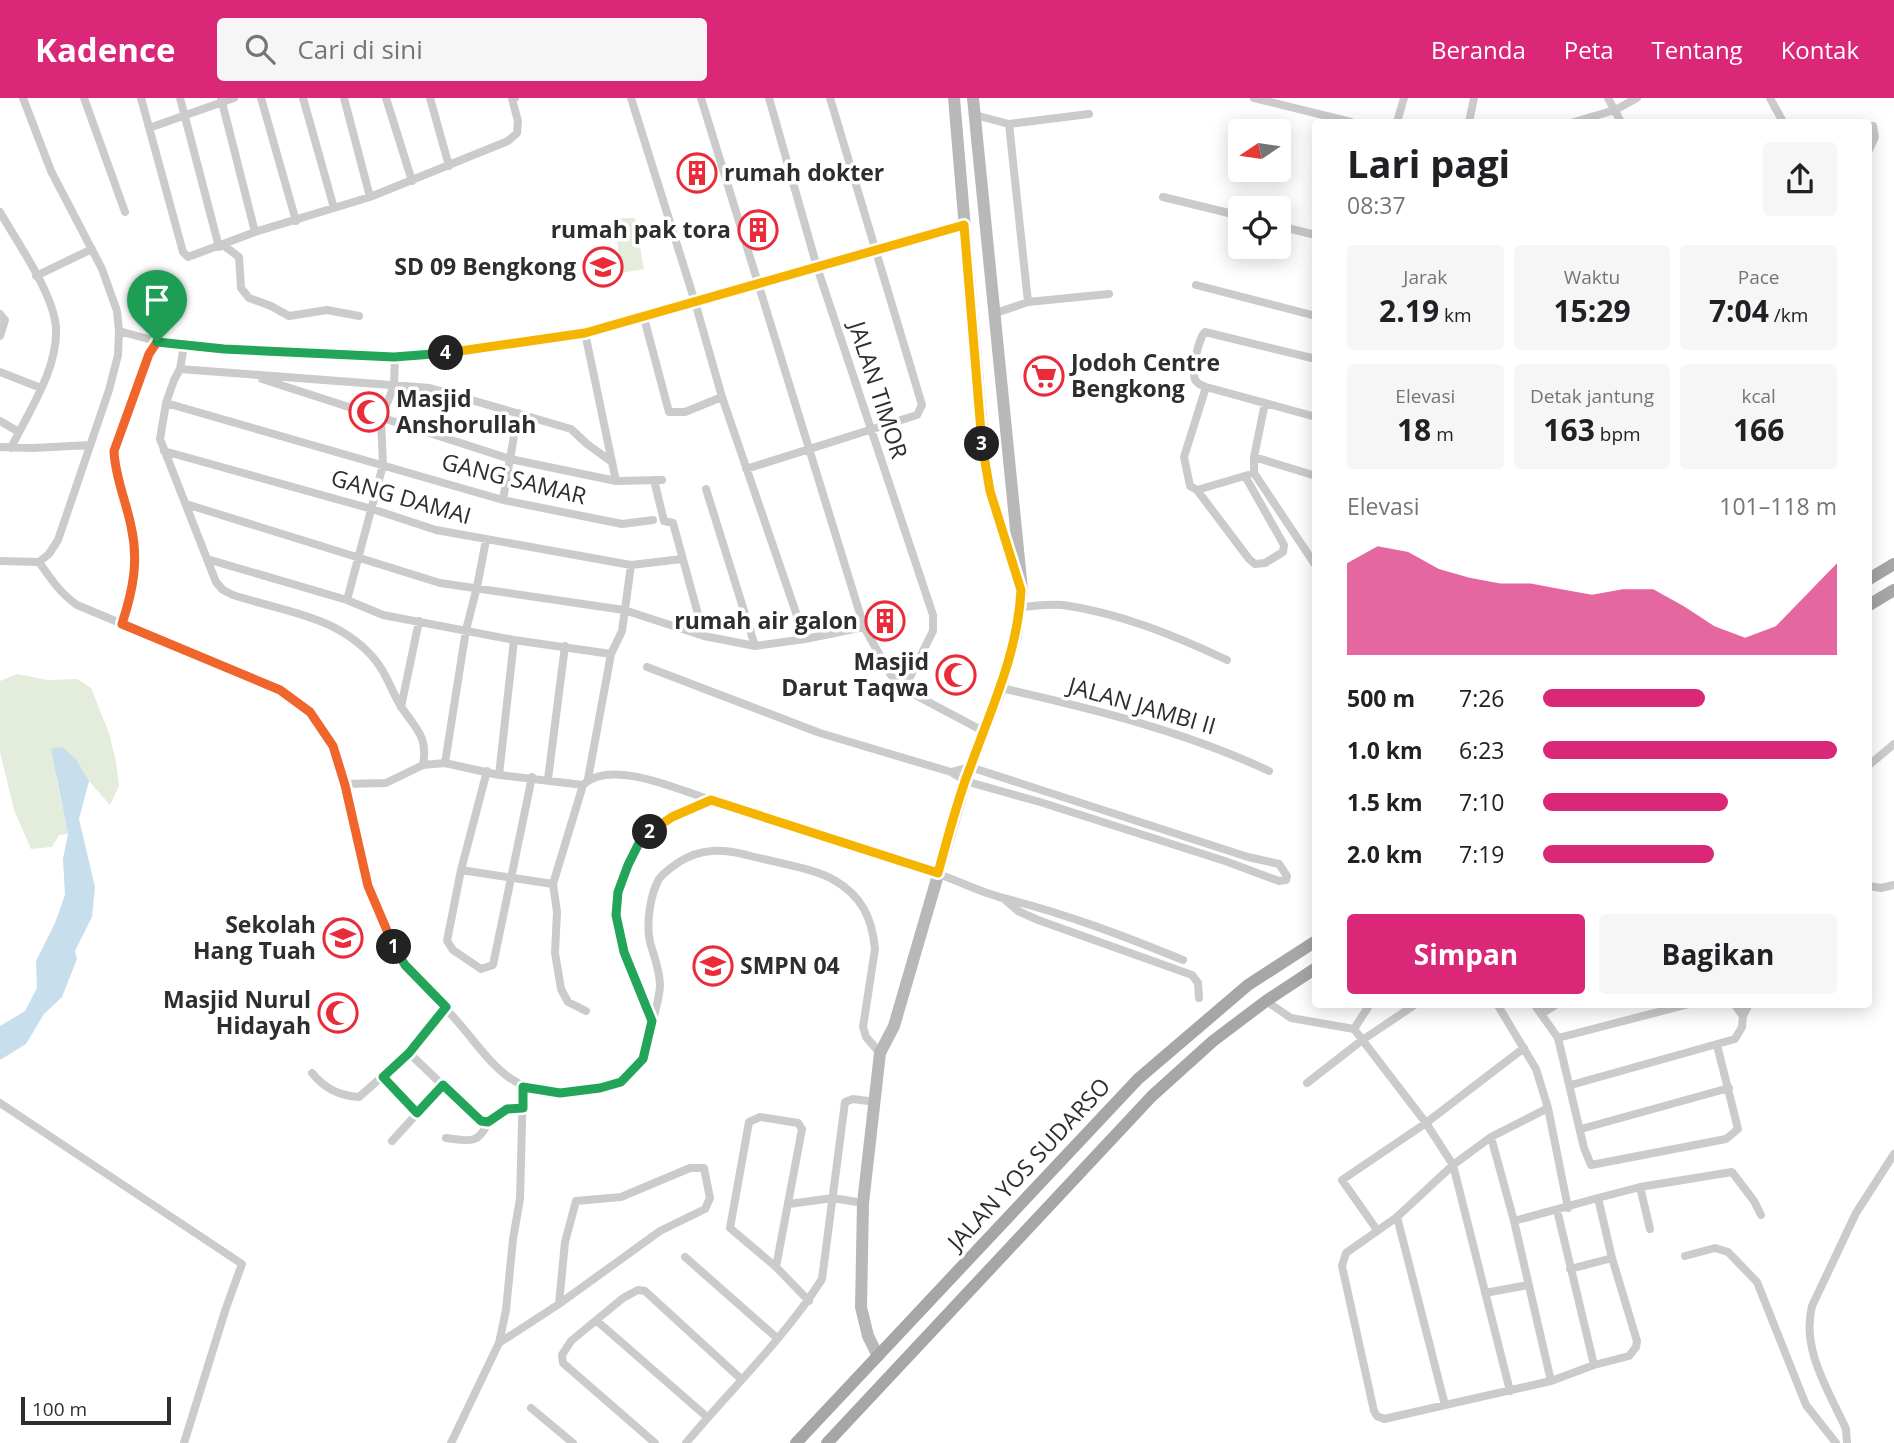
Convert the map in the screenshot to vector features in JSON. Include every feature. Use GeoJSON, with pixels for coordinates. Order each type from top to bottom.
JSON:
{"type":"FeatureCollection","features":[{"type":"Feature","properties":{"kind":"main road"},"geometry":{"type":"LineString","coordinates":[[954,98],[985,466],[997,516],[1021,590]]}},
{"type":"Feature","properties":{"kind":"main road"},"geometry":{"type":"LineString","coordinates":[[878,1356],[868,1336],[861,1307],[863,1203],[880,1053],[894,1026],[965,781],[1001,688],[1016,636],[1020,607],[1021,590],[973,98]]}},
{"type":"Feature","properties":{"kind":"main road"},"geometry":{"type":"LineString","coordinates":[[970,300],[991,298]]}},
{"type":"Feature","properties":{"kind":"main road"},"geometry":{"type":"LineString","coordinates":[[1872,577],[1894,564]]}},
{"type":"Feature","properties":{"kind":"main road"},"geometry":{"type":"LineString","coordinates":[[1872,603],[1894,590]]}},
{"type":"Feature","properties":{"kind":"main road","name":"JALAN YOS SUDARSO"},"geometry":{"type":"LineString","coordinates":[[796,1443],[1138,1079],[1248,985],[1312,943]]}},
{"type":"Feature","properties":{"kind":"main road","name":"JALAN YOS SUDARSO"},"geometry":{"type":"LineString","coordinates":[[827,1443],[1152,1096],[1205,1049],[1266,1001],[1312,971]]}},
{"type":"Feature","properties":{"kind":"main road"},"geometry":{"type":"LineString","coordinates":[[1191,1032],[1205,1049]]}},
{"type":"Feature","properties":{"kind":"main road"},"geometry":{"type":"LineString","coordinates":[[1097,1122],[1115,1136]]}},
{"type":"Feature","properties":{"kind":"street"},"geometry":{"type":"LineString","coordinates":[[0,561],[39,562],[49,554],[58,540],[109,390],[118,355],[113,297],[92,249],[51,171],[23,98]]}},
{"type":"Feature","properties":{"kind":"street"},"geometry":{"type":"LineString","coordinates":[[84,98],[125,212]]}},
{"type":"Feature","properties":{"kind":"street"},"geometry":{"type":"LineString","coordinates":[[141,98],[183,252],[188,257],[255,232],[370,197],[513,137],[517,133],[518,121],[513,98]]}},
{"type":"Feature","properties":{"kind":"street"},"geometry":{"type":"LineString","coordinates":[[180,98],[221,246],[239,257],[241,288],[245,296],[289,316],[327,310],[359,316]]}},
{"type":"Feature","properties":{"kind":"street"},"geometry":{"type":"LineString","coordinates":[[149,128],[184,117],[221,100],[233,98]]}},
{"type":"Feature","properties":{"kind":"street"},"geometry":{"type":"LineString","coordinates":[[261,98],[296,221]]}},
{"type":"Feature","properties":{"kind":"street"},"geometry":{"type":"LineString","coordinates":[[303,98],[334,208]]}},
{"type":"Feature","properties":{"kind":"street"},"geometry":{"type":"LineString","coordinates":[[344,98],[370,197]]}},
{"type":"Feature","properties":{"kind":"street"},"geometry":{"type":"LineString","coordinates":[[386,98],[412,181]]}},
{"type":"Feature","properties":{"kind":"street"},"geometry":{"type":"LineString","coordinates":[[430,98],[449,166]]}},
{"type":"Feature","properties":{"kind":"street"},"geometry":{"type":"LineString","coordinates":[[631,98],[722,397],[804,639]]}},
{"type":"Feature","properties":{"kind":"street"},"geometry":{"type":"LineString","coordinates":[[701,98],[864,627],[891,676],[904,689],[983,732]]}},
{"type":"Feature","properties":{"kind":"street","name":"JALAN TIMOR"},"geometry":{"type":"LineString","coordinates":[[769,98],[817,267],[934,623],[930,639],[904,689]]}},
{"type":"Feature","properties":{"kind":"street"},"geometry":{"type":"LineString","coordinates":[[746,469],[917,415],[922,405],[830,98]]}},
{"type":"Feature","properties":{"kind":"street"},"geometry":{"type":"LineString","coordinates":[[1254,98],[1339,119]]}},
{"type":"Feature","properties":{"kind":"street"},"geometry":{"type":"LineString","coordinates":[[1398,119],[1404,98]]}},
{"type":"Feature","properties":{"kind":"street"},"geometry":{"type":"LineString","coordinates":[[1470,119],[1474,98]]}},
{"type":"Feature","properties":{"kind":"street"},"geometry":{"type":"LineString","coordinates":[[1608,98],[1620,119]]}},
{"type":"Feature","properties":{"kind":"street"},"geometry":{"type":"LineString","coordinates":[[1584,119],[1615,110],[1637,98]]}},
{"type":"Feature","properties":{"kind":"street"},"geometry":{"type":"LineString","coordinates":[[1770,98],[1781,119]]}},
{"type":"Feature","properties":{"kind":"street"},"geometry":{"type":"LineString","coordinates":[[221,100],[255,232]]}},
{"type":"Feature","properties":{"kind":"street"},"geometry":{"type":"LineString","coordinates":[[975,115],[1009,124],[1089,114]]}},
{"type":"Feature","properties":{"kind":"street"},"geometry":{"type":"LineString","coordinates":[[1009,124],[1028,302]]}},
{"type":"Feature","properties":{"kind":"street"},"geometry":{"type":"LineString","coordinates":[[1872,126],[1875,136],[1872,143]]}},
{"type":"Feature","properties":{"kind":"street"},"geometry":{"type":"LineString","coordinates":[[1163,197],[1228,213]]}},
{"type":"Feature","properties":{"kind":"street"},"geometry":{"type":"LineString","coordinates":[[0,212],[50,304],[56,325],[55,342],[41,388],[11,448]]}},
{"type":"Feature","properties":{"kind":"street"},"geometry":{"type":"LineString","coordinates":[[118,331],[184,346],[394,357],[454,352],[585,333],[964,225]]}},
{"type":"Feature","properties":{"kind":"street"},"geometry":{"type":"LineString","coordinates":[[1291,229],[1312,234]]}},
{"type":"Feature","properties":{"kind":"street"},"geometry":{"type":"LineString","coordinates":[[36,276],[92,249]]}},
{"type":"Feature","properties":{"kind":"street"},"geometry":{"type":"LineString","coordinates":[[1196,285],[1312,315]]}},
{"type":"Feature","properties":{"kind":"street"},"geometry":{"type":"LineString","coordinates":[[993,314],[1028,302],[1109,294]]}},
{"type":"Feature","properties":{"kind":"street"},"geometry":{"type":"LineString","coordinates":[[0,314],[5,320],[0,336]]}},
{"type":"Feature","properties":{"kind":"street"},"geometry":{"type":"LineString","coordinates":[[644,318],[669,412],[684,412],[722,397]]}},
{"type":"Feature","properties":{"kind":"street"},"geometry":{"type":"LineString","coordinates":[[1312,358],[1205,332],[1200,337],[1194,375],[1198,383],[1206,387],[1312,416]]}},
{"type":"Feature","properties":{"kind":"street"},"geometry":{"type":"LineString","coordinates":[[585,333],[616,481]]}},
{"type":"Feature","properties":{"kind":"street"},"geometry":{"type":"LineString","coordinates":[[122,624],[134,587],[135,557],[132,527],[115,465],[114,451],[149,354],[157,342]]}},
{"type":"Feature","properties":{"kind":"street"},"geometry":{"type":"LineString","coordinates":[[184,346],[180,369],[166,403],[160,439],[216,582],[228,593],[307,615],[352,638],[366,650],[384,673],[401,706],[421,733],[425,752],[422,765]]}},
{"type":"Feature","properties":{"kind":"street"},"geometry":{"type":"LineString","coordinates":[[347,600],[383,465],[381,418],[394,386],[394,357]]}},
{"type":"Feature","properties":{"kind":"street"},"geometry":{"type":"LineString","coordinates":[[180,369],[430,388],[572,429],[612,462]]}},
{"type":"Feature","properties":{"kind":"street"},"geometry":{"type":"LineString","coordinates":[[0,372],[41,388]]}},
{"type":"Feature","properties":{"kind":"street"},"geometry":{"type":"LineString","coordinates":[[249,375],[510,458],[616,481],[658,480],[664,521],[673,523],[704,636]]}},
{"type":"Feature","properties":{"kind":"street"},"geometry":{"type":"LineString","coordinates":[[1206,387],[1184,457],[1190,486],[1197,490],[1248,559],[1259,565],[1283,552],[1284,545],[1250,475],[1265,403]]}},
{"type":"Feature","properties":{"kind":"street","name":"GANG SAMAR"},"geometry":{"type":"LineString","coordinates":[[166,403],[503,500],[622,524],[653,520]]}},
{"type":"Feature","properties":{"kind":"street"},"geometry":{"type":"LineString","coordinates":[[503,500],[518,413]]}},
{"type":"Feature","properties":{"kind":"street"},"geometry":{"type":"LineString","coordinates":[[0,421],[19,432]]}},
{"type":"Feature","properties":{"kind":"street"},"geometry":{"type":"LineString","coordinates":[[0,447],[90,445]]}},
{"type":"Feature","properties":{"kind":"street","name":"GANG DAMAI"},"geometry":{"type":"LineString","coordinates":[[164,451],[372,509],[436,530],[631,565],[682,559]]}},
{"type":"Feature","properties":{"kind":"street"},"geometry":{"type":"LineString","coordinates":[[1254,457],[1312,476]]}},
{"type":"Feature","properties":{"kind":"street"},"geometry":{"type":"LineString","coordinates":[[1197,490],[1250,475]]}},
{"type":"Feature","properties":{"kind":"street"},"geometry":{"type":"LineString","coordinates":[[1250,475],[1312,560]]}},
{"type":"Feature","properties":{"kind":"street"},"geometry":{"type":"LineString","coordinates":[[706,489],[755,646]]}},
{"type":"Feature","properties":{"kind":"street"},"geometry":{"type":"LineString","coordinates":[[186,504],[440,583],[624,611],[704,636],[755,646],[864,627]]}},
{"type":"Feature","properties":{"kind":"street"},"geometry":{"type":"LineString","coordinates":[[444,764],[466,629],[486,540]]}},
{"type":"Feature","properties":{"kind":"street"},"geometry":{"type":"LineString","coordinates":[[206,559],[347,600],[383,615],[513,640],[611,654]]}},
{"type":"Feature","properties":{"kind":"street"},"geometry":{"type":"LineString","coordinates":[[39,562],[65,597],[77,605],[280,690],[296,699],[310,712],[333,746],[345,785],[368,886],[405,965],[509,1079],[523,1087],[560,1093],[600,1088],[621,1082],[643,1059],[660,986],[656,956],[650,941],[650,913],[659,880],[665,872],[698,853],[725,850],[830,877],[855,895],[865,908],[872,925],[875,949],[864,1032],[870,1044],[880,1053]]}},
{"type":"Feature","properties":{"kind":"street"},"geometry":{"type":"LineString","coordinates":[[586,1012],[568,1002],[561,989],[555,953],[557,912],[553,884],[586,782],[611,654],[620,639],[631,565]]}},
{"type":"Feature","properties":{"kind":"street"},"geometry":{"type":"LineString","coordinates":[[1020,607],[1061,605],[1100,612],[1187,641],[1227,660]]}},
{"type":"Feature","properties":{"kind":"street"},"geometry":{"type":"LineString","coordinates":[[401,706],[419,621]]}},
{"type":"Feature","properties":{"kind":"street"},"geometry":{"type":"LineString","coordinates":[[499,775],[513,640]]}},
{"type":"Feature","properties":{"kind":"street"},"geometry":{"type":"LineString","coordinates":[[548,779],[565,646]]}},
{"type":"Feature","properties":{"kind":"street"},"geometry":{"type":"LineString","coordinates":[[647,667],[820,733],[951,772],[965,781],[1040,802],[1279,881],[1286,880],[1287,876],[1279,864],[1248,857],[970,767],[951,772]]}},
{"type":"Feature","properties":{"kind":"street","name":"JALAN JAMBI II"},"geometry":{"type":"LineString","coordinates":[[1001,688],[1157,727],[1224,750],[1269,771]]}},
{"type":"Feature","properties":{"kind":"street"},"geometry":{"type":"LineString","coordinates":[[1872,762],[1894,743]]}},
{"type":"Feature","properties":{"kind":"street"},"geometry":{"type":"LineString","coordinates":[[345,785],[386,783],[422,765],[444,764],[499,775],[586,782],[609,773],[631,775],[938,873],[1003,898],[1017,900],[1108,930],[1184,960]]}},
{"type":"Feature","properties":{"kind":"street"},"geometry":{"type":"LineString","coordinates":[[486,771],[461,870],[447,941],[453,950],[481,969],[493,965],[532,777]]}},
{"type":"Feature","properties":{"kind":"street"},"geometry":{"type":"LineString","coordinates":[[652,1021],[624,952],[616,915],[618,892],[640,841],[664,822],[711,800]]}},
{"type":"Feature","properties":{"kind":"street"},"geometry":{"type":"LineString","coordinates":[[461,870],[553,884]]}},
{"type":"Feature","properties":{"kind":"street"},"geometry":{"type":"LineString","coordinates":[[1872,886],[1881,888],[1894,885]]}},
{"type":"Feature","properties":{"kind":"street"},"geometry":{"type":"LineString","coordinates":[[1003,898],[1018,911],[1038,920],[1192,975],[1198,983],[1199,998]]}},
{"type":"Feature","properties":{"kind":"street"},"geometry":{"type":"LineString","coordinates":[[1266,1001],[1291,1018],[1354,1029],[1426,1123],[1453,1165],[1510,1391]]}},
{"type":"Feature","properties":{"kind":"street"},"geometry":{"type":"LineString","coordinates":[[312,1073],[331,1090],[359,1097],[409,1053],[446,1007]]}},
{"type":"Feature","properties":{"kind":"street"},"geometry":{"type":"LineString","coordinates":[[1354,1029],[1367,1008]]}},
{"type":"Feature","properties":{"kind":"street"},"geometry":{"type":"LineString","coordinates":[[1307,1083],[1361,1041],[1410,1008]]}},
{"type":"Feature","properties":{"kind":"street"},"geometry":{"type":"LineString","coordinates":[[1499,1008],[1536,1069],[1548,1108],[1568,1208]]}},
{"type":"Feature","properties":{"kind":"street"},"geometry":{"type":"LineString","coordinates":[[1537,1008],[1559,1038],[1584,1149],[1591,1166],[1726,1139],[1738,1129],[1717,1045]]}},
{"type":"Feature","properties":{"kind":"street"},"geometry":{"type":"LineString","coordinates":[[1541,1014],[1551,1008]]}},
{"type":"Feature","properties":{"kind":"street"},"geometry":{"type":"LineString","coordinates":[[1559,1038],[1674,1008]]}},
{"type":"Feature","properties":{"kind":"street"},"geometry":{"type":"LineString","coordinates":[[1737,1008],[1743,1016]]}},
{"type":"Feature","properties":{"kind":"street"},"geometry":{"type":"LineString","coordinates":[[1571,1085],[1735,1039],[1742,1027],[1747,1008]]}},
{"type":"Feature","properties":{"kind":"street"},"geometry":{"type":"LineString","coordinates":[[1377,1230],[1342,1180],[1426,1123],[1524,1048]]}},
{"type":"Feature","properties":{"kind":"street"},"geometry":{"type":"LineString","coordinates":[[409,1053],[481,1121],[488,1122]]}},
{"type":"Feature","properties":{"kind":"street"},"geometry":{"type":"LineString","coordinates":[[383,1077],[417,1113]]}},
{"type":"Feature","properties":{"kind":"street"},"geometry":{"type":"LineString","coordinates":[[392,1141],[443,1085]]}},
{"type":"Feature","properties":{"kind":"street"},"geometry":{"type":"LineString","coordinates":[[451,1443],[499,1343],[506,1310],[520,1199],[523,1087]]}},
{"type":"Feature","properties":{"kind":"street"},"geometry":{"type":"LineString","coordinates":[[1581,1129],[1729,1088]]}},
{"type":"Feature","properties":{"kind":"street"},"geometry":{"type":"LineString","coordinates":[[686,1443],[809,1301],[822,1279],[845,1102],[853,1099],[876,1102]]}},
{"type":"Feature","properties":{"kind":"street"},"geometry":{"type":"LineString","coordinates":[[0,1103],[242,1264],[184,1443]]}},
{"type":"Feature","properties":{"kind":"street"},"geometry":{"type":"LineString","coordinates":[[446,1138],[465,1141],[479,1138],[488,1122],[507,1109],[523,1108]]}},
{"type":"Feature","properties":{"kind":"street"},"geometry":{"type":"LineString","coordinates":[[1548,1108],[1491,1137],[1453,1165],[1397,1217],[1346,1253],[1342,1266],[1377,1416],[1384,1419],[1510,1391],[1629,1356],[1637,1341],[1612,1258],[1598,1198]]}},
{"type":"Feature","properties":{"kind":"street"},"geometry":{"type":"LineString","coordinates":[[776,1266],[802,1126],[792,1121],[760,1117],[749,1122],[730,1228],[776,1266],[809,1301]]}},
{"type":"Feature","properties":{"kind":"street"},"geometry":{"type":"LineString","coordinates":[[1491,1137],[1514,1221],[1551,1381]]}},
{"type":"Feature","properties":{"kind":"street"},"geometry":{"type":"LineString","coordinates":[[1847,1443],[1846,1429],[1812,1352],[1808,1321],[1812,1306],[1856,1213],[1894,1154]]}},
{"type":"Feature","properties":{"kind":"street"},"geometry":{"type":"LineString","coordinates":[[499,1343],[559,1304],[660,1231],[705,1209],[710,1198],[704,1168],[690,1168],[621,1197],[576,1201],[565,1242],[559,1304]]}},
{"type":"Feature","properties":{"kind":"street"},"geometry":{"type":"LineString","coordinates":[[1514,1221],[1640,1187],[1732,1172],[1761,1215]]}},
{"type":"Feature","properties":{"kind":"street"},"geometry":{"type":"LineString","coordinates":[[1640,1187],[1650,1229]]}},
{"type":"Feature","properties":{"kind":"street"},"geometry":{"type":"LineString","coordinates":[[789,1204],[833,1198],[863,1203]]}},
{"type":"Feature","properties":{"kind":"street"},"geometry":{"type":"LineString","coordinates":[[1557,1210],[1594,1366]]}},
{"type":"Feature","properties":{"kind":"street"},"geometry":{"type":"LineString","coordinates":[[1397,1217],[1445,1405]]}},
{"type":"Feature","properties":{"kind":"street"},"geometry":{"type":"LineString","coordinates":[[1685,1256],[1715,1248],[1728,1252],[1757,1282],[1806,1405],[1836,1443]]}},
{"type":"Feature","properties":{"kind":"street"},"geometry":{"type":"LineString","coordinates":[[685,1257],[777,1338]]}},
{"type":"Feature","properties":{"kind":"street"},"geometry":{"type":"LineString","coordinates":[[1570,1269],[1612,1258]]}},
{"type":"Feature","properties":{"kind":"street"},"geometry":{"type":"LineString","coordinates":[[1485,1293],[1528,1285]]}},
{"type":"Feature","properties":{"kind":"street"},"geometry":{"type":"LineString","coordinates":[[655,1443],[563,1363],[562,1355],[571,1341],[624,1298],[638,1290],[645,1291],[741,1379]]}},
{"type":"Feature","properties":{"kind":"street"},"geometry":{"type":"LineString","coordinates":[[597,1321],[707,1417]]}},
{"type":"Feature","properties":{"kind":"street"},"geometry":{"type":"LineString","coordinates":[[531,1408],[573,1443]]}},
{"type":"Feature","properties":{"kind":"green space"},"geometry":{"type":"Polygon","coordinates":[[[614,218],[635,218],[644,269],[621,273],[614,218]]]}},
{"type":"Feature","properties":{"kind":"green space"},"geometry":{"type":"Polygon","coordinates":[[[17,674],[48,680],[77,679],[91,688],[109,733],[116,762],[119,786],[110,805],[89,781],[76,759],[56,776],[68,834],[59,835],[52,847],[31,849],[14,810],[0,752],[0,681],[17,674]]]}},
{"type":"Feature","properties":{"kind":"water"},"geometry":{"type":"Polygon","coordinates":[[[62,747],[76,759],[89,781],[79,819],[95,887],[92,917],[75,951],[77,959],[62,997],[44,1014],[26,1044],[0,1060],[0,1026],[25,1011],[37,988],[36,961],[55,923],[65,895],[63,859],[68,834],[51,749],[62,747]]]}},
{"type":"Feature","properties":{"kind":"place","name":"rumah dokter"},"geometry":{"type":"Point","coordinates":[697,173]}},
{"type":"Feature","properties":{"kind":"place","name":"rumah pak tora"},"geometry":{"type":"Point","coordinates":[758,230]}},
{"type":"Feature","properties":{"kind":"place","name":"SD 09 Bengkong"},"geometry":{"type":"Point","coordinates":[603,267]}},
{"type":"Feature","properties":{"kind":"place","name":"Jodoh Centre Bengkong"},"geometry":{"type":"Point","coordinates":[1044,376]}},
{"type":"Feature","properties":{"kind":"place","name":"Masjid Anshorullah"},"geometry":{"type":"Point","coordinates":[369,412]}},
{"type":"Feature","properties":{"kind":"place","name":"rumah air galon"},"geometry":{"type":"Point","coordinates":[885,621]}},
{"type":"Feature","properties":{"kind":"place","name":"Masjid Darut Taqwa"},"geometry":{"type":"Point","coordinates":[956,675]}},
{"type":"Feature","properties":{"kind":"place","name":"Sekolah Hang Tuah"},"geometry":{"type":"Point","coordinates":[343,938]}},
{"type":"Feature","properties":{"kind":"place","name":"SMPN 04"},"geometry":{"type":"Point","coordinates":[713,966]}},
{"type":"Feature","properties":{"kind":"place","name":"Masjid Nurul Hidayah"},"geometry":{"type":"Point","coordinates":[338,1013]}},
{"type":"Feature","properties":{"kind":"route"},"geometry":{"type":"LineString","coordinates":[[964,225],[985,466],[997,516],[1021,590],[1016,636],[1001,688],[970,767],[938,873],[711,800],[672,817],[640,841],[618,892],[618,930],[652,1021],[643,1059],[621,1082],[600,1088],[560,1093],[523,1087],[523,1108],[507,1109],[488,1122],[481,1121],[443,1085],[417,1113],[383,1077],[409,1053],[446,1007],[405,965],[379,914],[368,886],[345,785],[333,746],[323,728],[296,699],[280,690],[122,624],[134,587],[135,557],[132,527],[115,465],[114,451],[149,354],[157,342],[224,349],[394,357],[454,352],[585,333],[964,225]]}}]}
